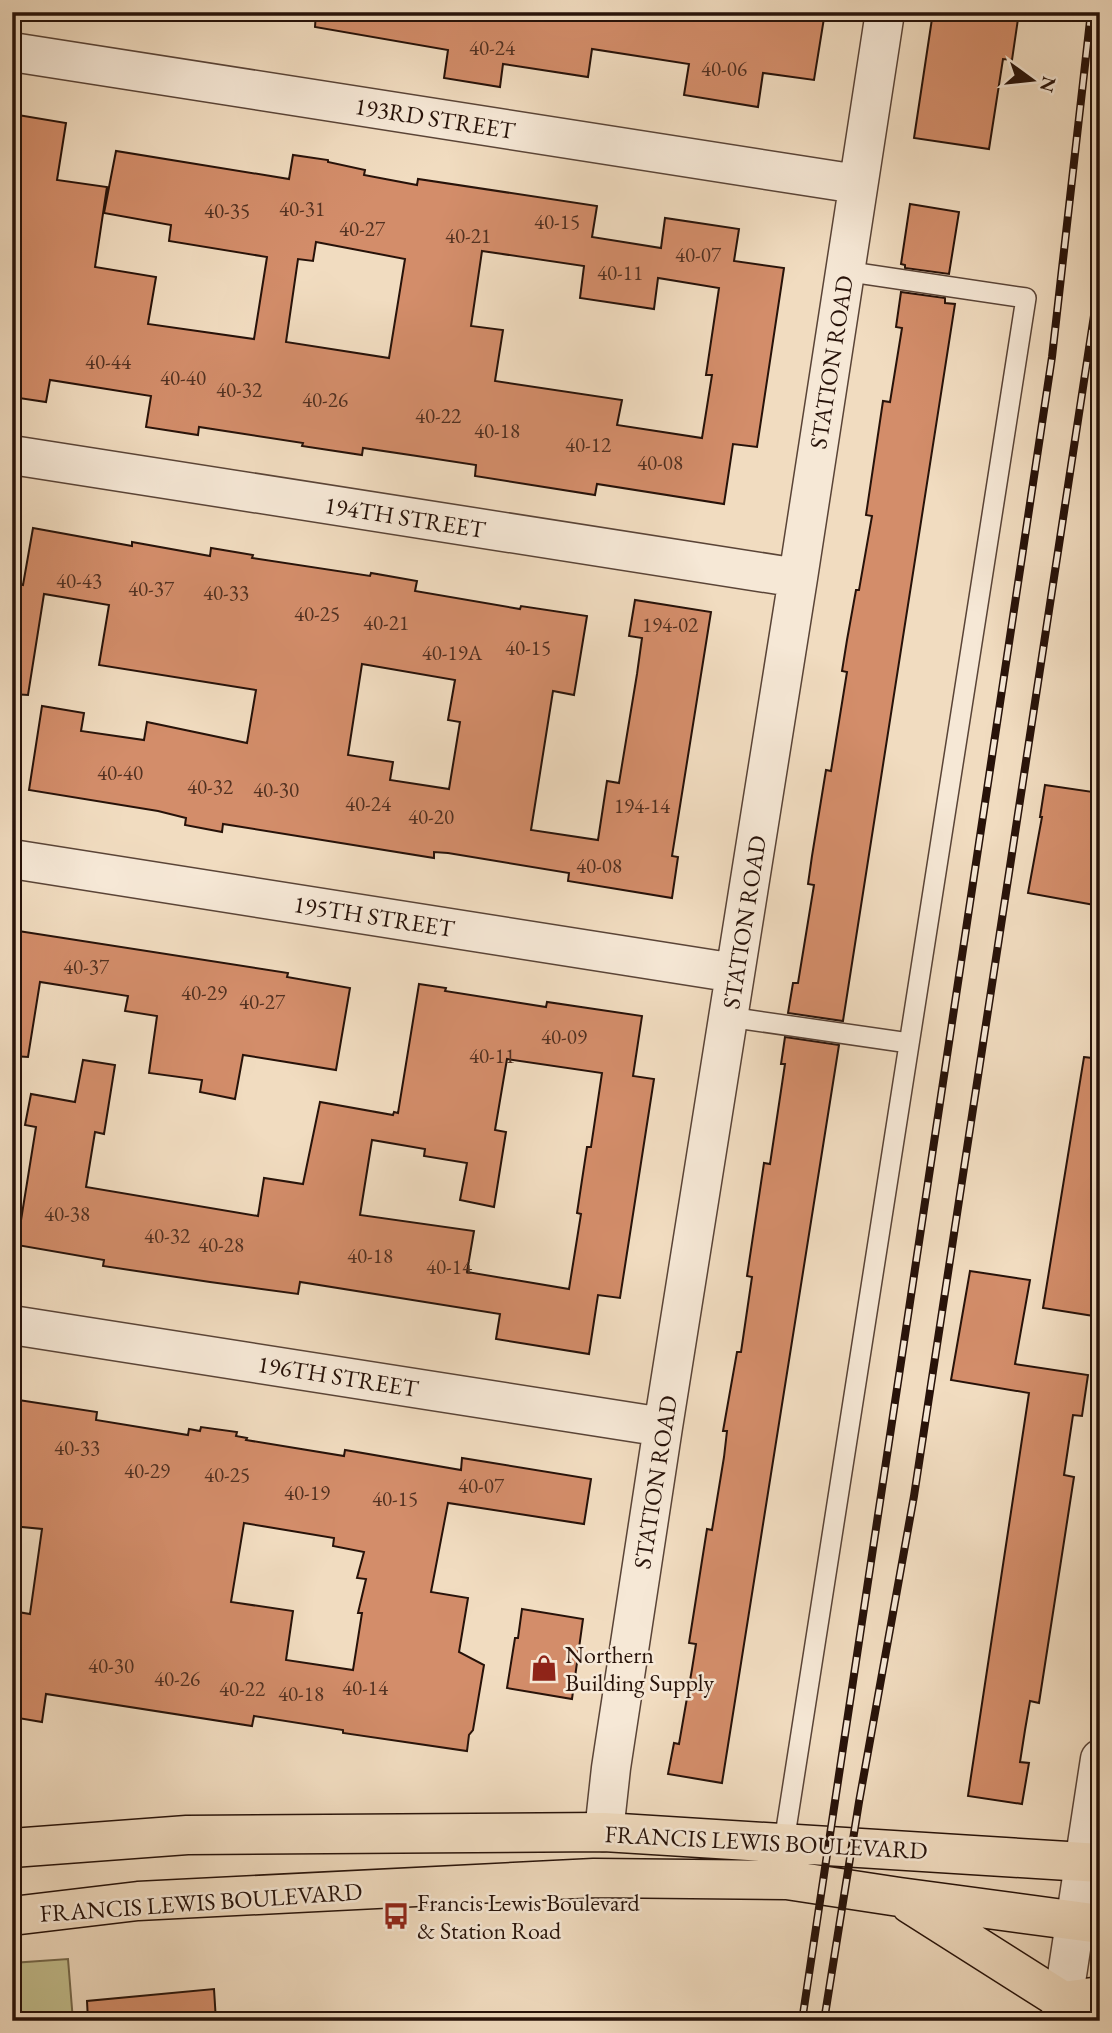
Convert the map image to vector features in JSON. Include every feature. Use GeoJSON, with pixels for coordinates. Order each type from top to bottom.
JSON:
{"type":"FeatureCollection","features":[{"type":"Feature","properties":{"kind":"main road","name":"FRANCIS LEWIS BOULEVARD"},"geometry":{"type":"LineString","coordinates":[[12,1848],[187,1835],[604,1832],[1092,1863]]}},
{"type":"Feature","properties":{"kind":"main road","name":"FRANCIS LEWIS BOULEVARD"},"geometry":{"type":"LineString","coordinates":[[12,1916],[138,1901],[594,1878],[787,1880],[1088,1922]]}},
{"type":"Feature","properties":{"kind":"main road"},"geometry":{"type":"LineString","coordinates":[[899,1897],[1074,2006]]}},
{"type":"Feature","properties":{"kind":"street","name":"STATION ROAD"},"geometry":{"type":"LineString","coordinates":[[604,1832],[611,1768],[663,1427],[885,12]]}},
{"type":"Feature","properties":{"kind":"street","name":"193RD STREET"},"geometry":{"type":"LineString","coordinates":[[12,52],[857,184]]}},
{"type":"Feature","properties":{"kind":"street","name":"194TH STREET"},"geometry":{"type":"LineString","coordinates":[[12,456],[798,578]]}},
{"type":"Feature","properties":{"kind":"street","name":"195TH STREET"},"geometry":{"type":"LineString","coordinates":[[12,859],[735,973]]}},
{"type":"Feature","properties":{"kind":"street","name":"196TH STREET"},"geometry":{"type":"LineString","coordinates":[[12,1325],[663,1427]]}},
{"type":"Feature","properties":{"kind":"street"},"geometry":{"type":"LineString","coordinates":[[1074,2006],[1088,1922],[1100,1759]]}},
{"type":"Feature","properties":{"kind":"lane"},"geometry":{"type":"LineString","coordinates":[[784,1842],[1026,298],[844,271]]}},
{"type":"Feature","properties":{"kind":"lane"},"geometry":{"type":"LineString","coordinates":[[729,1017],[909,1043]]}},
{"type":"Feature","properties":{"kind":"shaded area"},"geometry":{"type":"Polygon","coordinates":[[[68,1959],[73,2021],[12,2021],[12,1963],[68,1959]]]}},
{"type":"Feature","properties":{"kind":"building"},"geometry":{"type":"Polygon","coordinates":[[[316,12],[825,12],[814,80],[763,73],[758,107],[684,95],[689,64],[592,49],[588,77],[503,64],[500,87],[444,78],[448,50],[315,27],[316,12]]]}},
{"type":"Feature","properties":{"kind":"building"},"geometry":{"type":"Polygon","coordinates":[[[933,12],[1019,12],[1012,60],[1003,59],[989,149],[914,138],[933,12]]]}},
{"type":"Feature","properties":{"kind":"building"},"geometry":{"type":"Polygon","coordinates":[[[12,114],[66,123],[57,180],[107,187],[95,267],[156,277],[148,324],[254,339],[267,257],[169,241],[171,225],[104,213],[116,151],[289,179],[293,155],[328,160],[365,170],[364,175],[417,185],[418,179],[597,206],[592,237],[661,248],[665,218],[739,229],[734,261],[784,268],[757,447],[733,444],[724,504],[597,484],[595,495],[475,476],[476,465],[417,456],[363,448],[362,455],[199,427],[198,435],[146,427],[151,396],[50,380],[46,402],[12,397],[12,114]],[[316,242],[313,261],[298,259],[286,342],[389,358],[405,259],[316,242]],[[482,251],[471,326],[503,330],[495,381],[622,400],[617,425],[702,438],[712,375],[706,375],[719,288],[658,278],[654,309],[580,298],[584,266],[482,251]]]}},
{"type":"Feature","properties":{"kind":"building"},"geometry":{"type":"Polygon","coordinates":[[[910,204],[959,212],[949,274],[905,268],[905,265],[901,264],[910,204]]]}},
{"type":"Feature","properties":{"kind":"building"},"geometry":{"type":"Polygon","coordinates":[[[901,292],[945,298],[945,303],[955,304],[843,1021],[788,1013],[793,983],[798,983],[814,885],[808,884],[812,856],[826,770],[831,771],[847,672],[842,671],[872,516],[866,515],[883,401],[890,402],[902,328],[896,327],[901,292]]]}},
{"type":"Feature","properties":{"kind":"building"},"geometry":{"type":"Polygon","coordinates":[[[33,528],[132,546],[132,542],[210,556],[211,548],[253,555],[252,558],[370,576],[371,573],[417,581],[415,591],[520,609],[521,606],[587,616],[574,695],[553,691],[531,830],[598,840],[607,781],[619,783],[637,674],[642,638],[629,636],[635,600],[711,612],[672,856],[678,857],[672,898],[568,881],[569,873],[448,853],[434,852],[434,858],[223,824],[222,832],[185,825],[186,818],[158,811],[29,790],[42,706],[84,713],[81,731],[144,740],[147,722],[247,743],[256,690],[99,665],[109,605],[44,594],[28,695],[12,694],[12,583],[23,585],[33,528]],[[362,664],[348,755],[393,762],[390,780],[449,789],[460,722],[448,720],[455,680],[362,664]]]}},
{"type":"Feature","properties":{"kind":"building"},"geometry":{"type":"Polygon","coordinates":[[[1045,785],[1100,793],[1100,821],[1094,854],[1100,855],[1100,906],[1028,893],[1045,785]]]}},
{"type":"Feature","properties":{"kind":"building"},"geometry":{"type":"Polygon","coordinates":[[[12,930],[288,973],[287,977],[350,988],[336,1070],[243,1055],[235,1099],[200,1092],[202,1080],[149,1073],[157,1016],[125,1011],[128,996],[40,982],[28,1057],[12,1056],[12,930]]]}},
{"type":"Feature","properties":{"kind":"building"},"geometry":{"type":"Polygon","coordinates":[[[419,984],[446,988],[445,991],[546,1007],[547,1002],[642,1016],[633,1076],[654,1079],[620,1298],[598,1295],[589,1354],[496,1339],[500,1314],[300,1282],[298,1294],[210,1282],[103,1266],[104,1260],[17,1245],[36,1127],[25,1125],[31,1094],[75,1102],[83,1060],[115,1065],[104,1134],[95,1132],[86,1187],[258,1216],[264,1178],[303,1184],[320,1102],[393,1115],[394,1112],[398,1113],[419,984]],[[507,1059],[495,1130],[506,1132],[494,1207],[460,1200],[467,1163],[424,1156],[425,1149],[372,1140],[360,1215],[474,1231],[467,1272],[569,1289],[581,1214],[577,1213],[587,1147],[591,1147],[602,1073],[507,1059]]]}},
{"type":"Feature","properties":{"kind":"building"},"geometry":{"type":"Polygon","coordinates":[[[785,1037],[839,1045],[722,1783],[668,1774],[674,1743],[679,1744],[696,1644],[689,1643],[707,1529],[712,1530],[727,1431],[723,1431],[737,1352],[741,1352],[752,1277],[747,1276],[764,1163],[770,1164],[785,1064],[781,1064],[785,1037]]]}},
{"type":"Feature","properties":{"kind":"building"},"geometry":{"type":"Polygon","coordinates":[[[1084,1057],[1100,1059],[1100,1250],[1096,1274],[1100,1275],[1100,1317],[1043,1308],[1084,1057]]]}},
{"type":"Feature","properties":{"kind":"building"},"geometry":{"type":"Polygon","coordinates":[[[970,1271],[1030,1280],[1015,1364],[1088,1375],[1082,1416],[1073,1415],[1064,1475],[1074,1477],[1039,1703],[1030,1701],[1025,1730],[1020,1762],[1029,1763],[1022,1804],[968,1796],[1029,1393],[951,1380],[970,1271]]]}},
{"type":"Feature","properties":{"kind":"building"},"geometry":{"type":"Polygon","coordinates":[[[12,1399],[97,1412],[96,1420],[188,1435],[189,1429],[200,1431],[201,1427],[237,1432],[236,1436],[247,1438],[246,1440],[344,1456],[345,1450],[461,1470],[462,1458],[591,1479],[584,1524],[448,1503],[431,1592],[468,1598],[459,1652],[484,1665],[467,1751],[343,1733],[343,1730],[254,1716],[252,1726],[46,1694],[42,1722],[12,1717],[12,1611],[30,1614],[42,1529],[12,1526],[12,1399]],[[244,1523],[231,1602],[293,1611],[286,1660],[353,1670],[362,1613],[358,1613],[366,1579],[357,1578],[364,1552],[333,1546],[334,1538],[244,1523]]]}},
{"type":"Feature","properties":{"kind":"building","name":"Northern Building Supply"},"geometry":{"type":"Polygon","coordinates":[[[522,1609],[583,1619],[572,1699],[507,1688],[522,1609]]]}},
{"type":"Feature","properties":{"kind":"building"},"geometry":{"type":"Polygon","coordinates":[[[214,1989],[216,2021],[88,2021],[87,2001],[214,1989]]]}},
{"type":"Feature","properties":{"kind":"railway"},"geometry":{"type":"LineString","coordinates":[[802,2021],[1052,357],[1091,12]]}},
{"type":"Feature","properties":{"kind":"railway"},"geometry":{"type":"LineString","coordinates":[[824,2021],[859,1802],[914,1496],[1100,276]]}},
{"type":"Feature","properties":{"kind":"place","name":"Northern Building Supply"},"geometry":{"type":"Point","coordinates":[544,1668]}},
{"type":"Feature","properties":{"kind":"place","name":"Francis Lewis Boulevard & Station Road"},"geometry":{"type":"Point","coordinates":[396,1916]}}]}
